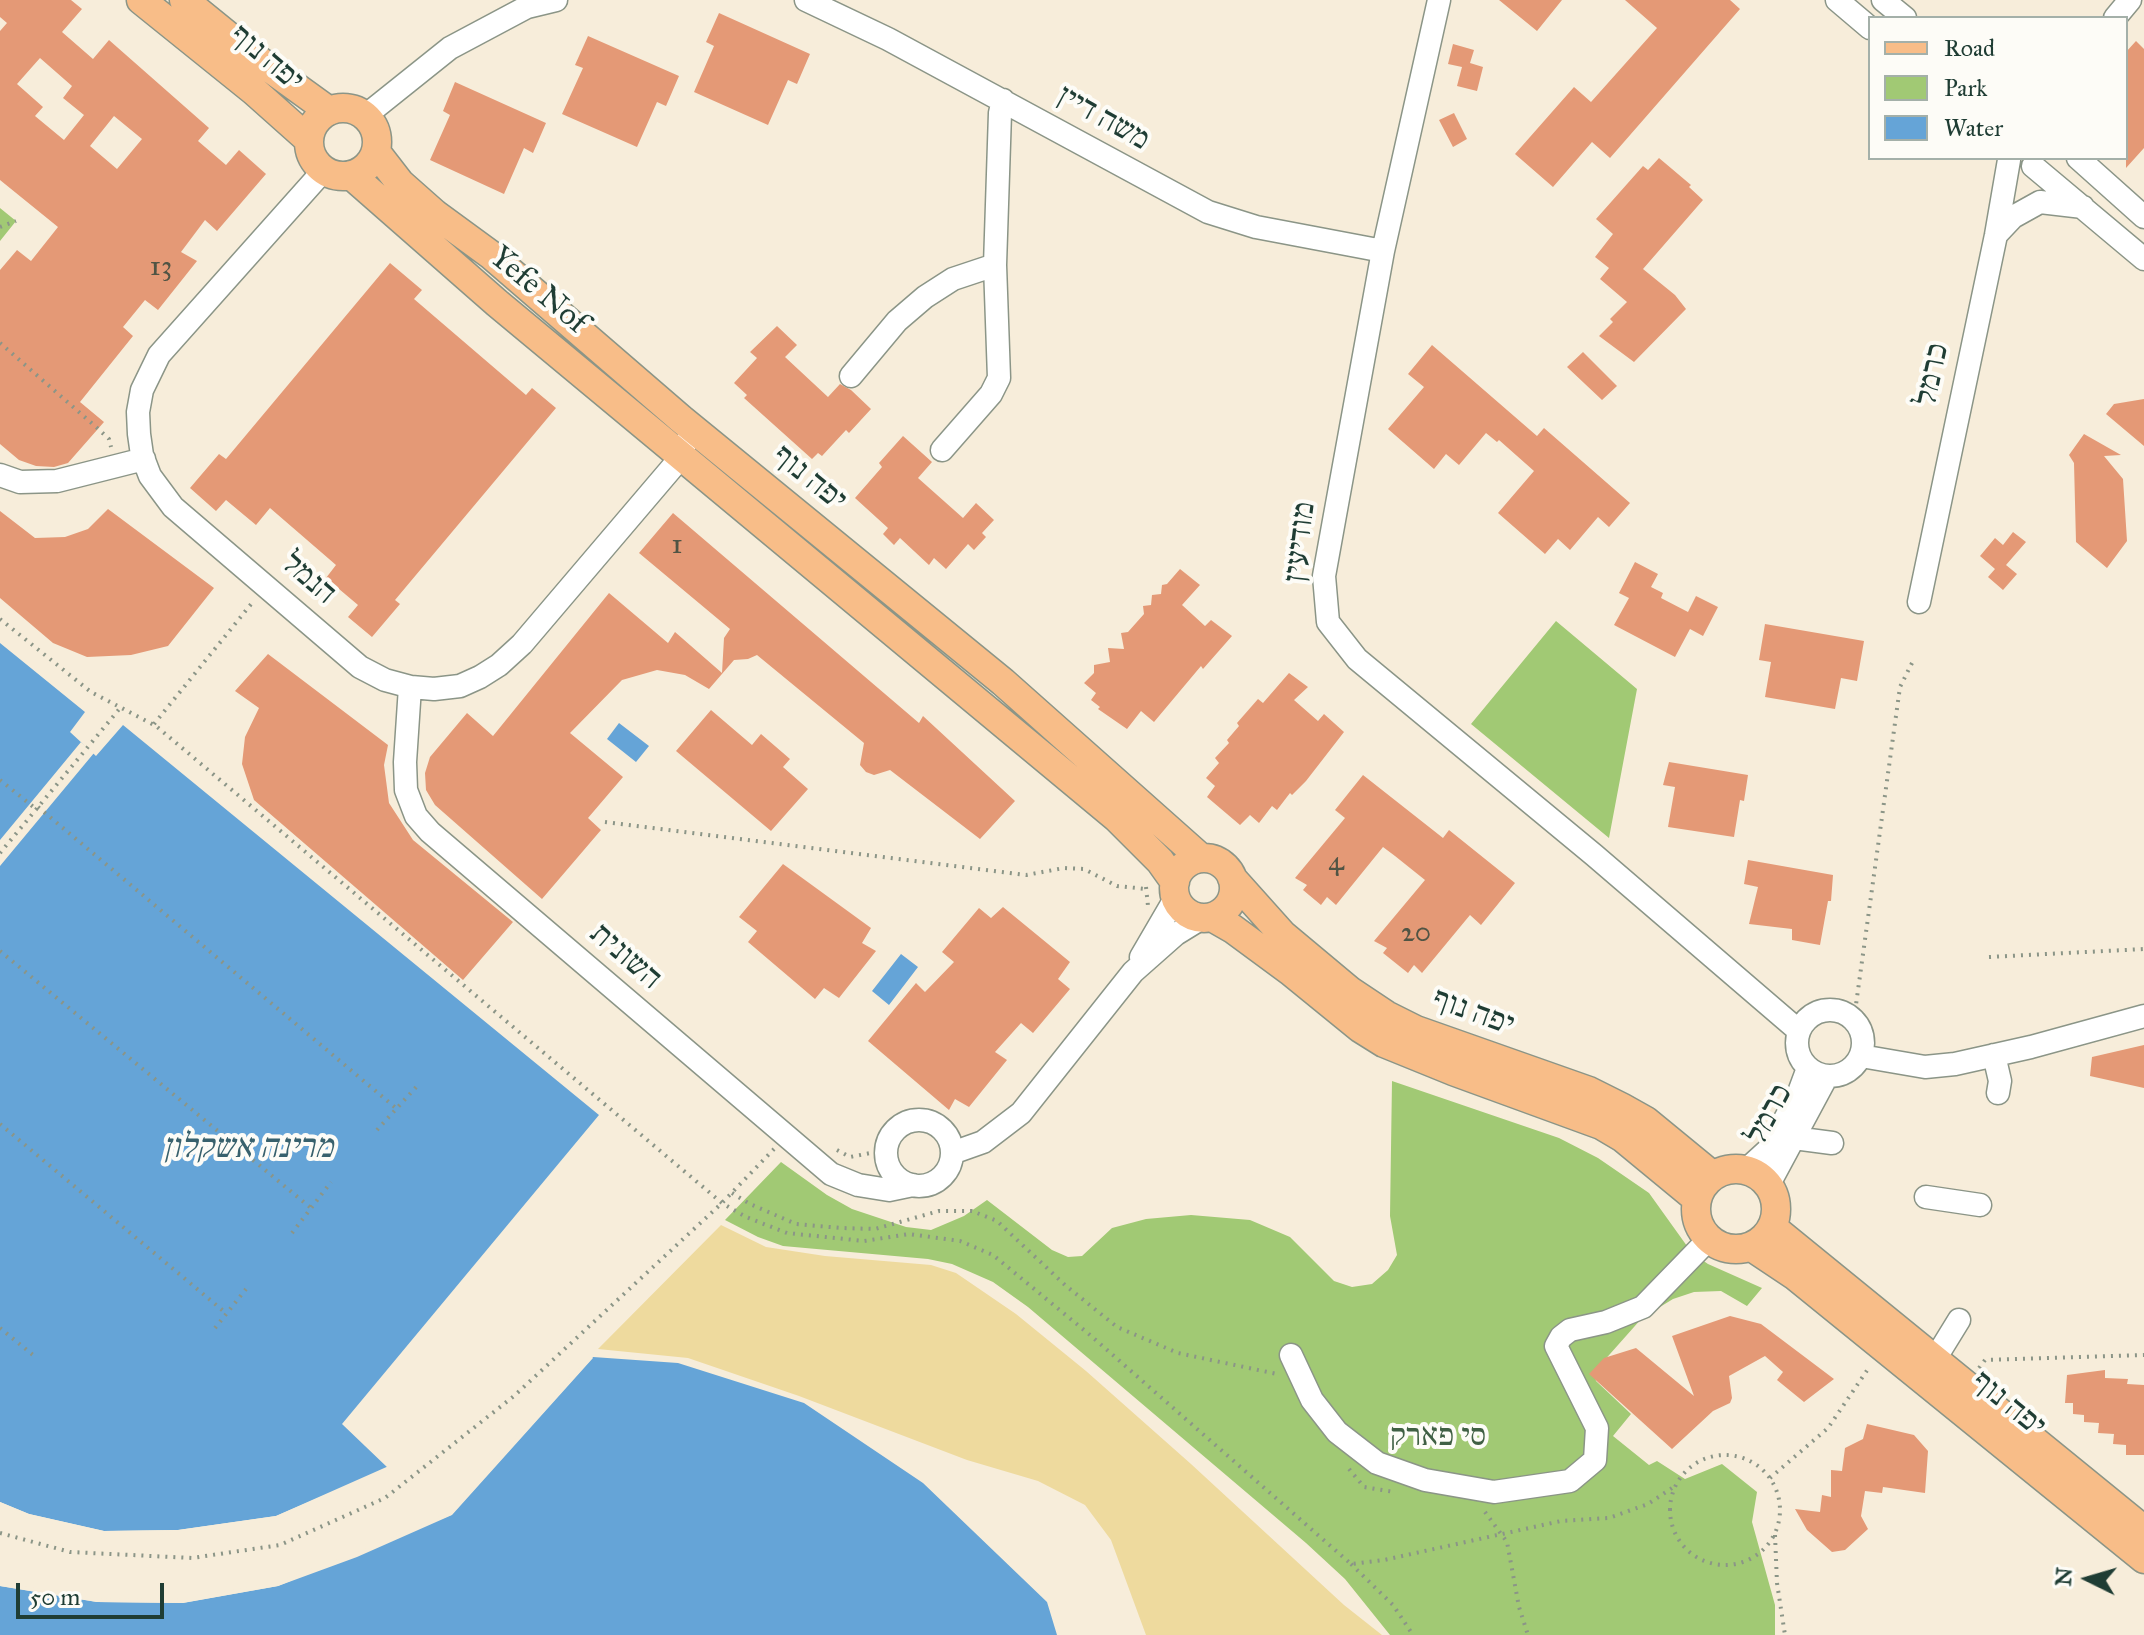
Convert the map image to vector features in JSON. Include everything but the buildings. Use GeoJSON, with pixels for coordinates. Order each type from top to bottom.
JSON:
{"type":"FeatureCollection","features":[{"type":"Feature","properties":{"kind":"main road","name":"יפה נוף"},"geometry":{"type":"LineString","coordinates":[[141,0],[254,91],[309,140]]}},
{"type":"Feature","properties":{"kind":"main road","name":"יפה נוף"},"geometry":{"type":"LineString","coordinates":[[184,0],[263,64],[329,111]]}},
{"type":"Feature","properties":{"kind":"main road","name":"יפה נוף"},"geometry":{"type":"LineString","coordinates":[[324,170],[313,157],[309,140],[315,123],[329,111],[348,108],[365,116],[376,133],[376,152],[400,183],[491,255],[681,419],[1003,682],[1201,858]]}},
{"type":"Feature","properties":{"kind":"main road"},"geometry":{"type":"LineString","coordinates":[[324,170],[342,176],[351,175],[366,167],[376,152]]}},
{"type":"Feature","properties":{"kind":"main road","name":"Yefe Nof"},"geometry":{"type":"LineString","coordinates":[[351,175],[497,303],[682,456]]}},
{"type":"Feature","properties":{"kind":"main road","name":"יפה נוף"},"geometry":{"type":"LineString","coordinates":[[682,456],[1117,818],[1160,861],[1175,890]]}},
{"type":"Feature","properties":{"kind":"main road"},"geometry":{"type":"LineString","coordinates":[[1201,858],[1220,863],[1232,878],[1234,888],[1227,906],[1207,917],[1184,910],[1175,890],[1184,866],[1201,858]]}},
{"type":"Feature","properties":{"kind":"main road","name":"יפה נוף"},"geometry":{"type":"LineString","coordinates":[[1232,878],[1283,935],[1350,991],[1386,1015],[1428,1034],[1589,1091],[1621,1107],[1646,1121],[1705,1187]]}},
{"type":"Feature","properties":{"kind":"main road","name":"יפה נוף"},"geometry":{"type":"LineString","coordinates":[[1207,917],[1233,929],[1360,1028],[1384,1043],[1601,1125],[1705,1187]]}},
{"type":"Feature","properties":{"kind":"main road"},"geometry":{"type":"LineString","coordinates":[[1709,1239],[1698,1224],[1695,1212],[1705,1187],[1723,1171],[1758,1177],[1776,1204],[1772,1227],[1752,1247]]}},
{"type":"Feature","properties":{"kind":"main road","name":"יפה נוף"},"geometry":{"type":"LineString","coordinates":[[1772,1227],[2144,1530]]}},
{"type":"Feature","properties":{"kind":"main road","name":"יפה נוף"},"geometry":{"type":"LineString","coordinates":[[1709,1239],[1726,1249],[1752,1247],[1794,1275],[2144,1559]]}},
{"type":"Feature","properties":{"kind":"street"},"geometry":{"type":"LineString","coordinates":[[365,116],[450,48],[520,5],[556,0]]}},
{"type":"Feature","properties":{"kind":"street","name":"משה דיין"},"geometry":{"type":"LineString","coordinates":[[806,0],[888,39],[1208,212],[1256,227],[1383,251]]}},
{"type":"Feature","properties":{"kind":"street","name":"מודיעין"},"geometry":{"type":"LineString","coordinates":[[1439,0],[1383,251],[1324,576],[1328,622],[1357,659],[1799,1031]]}},
{"type":"Feature","properties":{"kind":"street"},"geometry":{"type":"LineString","coordinates":[[1837,0],[1868,26]]}},
{"type":"Feature","properties":{"kind":"street"},"geometry":{"type":"LineString","coordinates":[[1883,0],[1903,16]]}},
{"type":"Feature","properties":{"kind":"street"},"geometry":{"type":"LineString","coordinates":[[2117,16],[2130,0]]}},
{"type":"Feature","properties":{"kind":"street"},"geometry":{"type":"LineString","coordinates":[[942,450],[991,394],[999,378],[995,265],[1003,100]]}},
{"type":"Feature","properties":{"kind":"street","name":"כרמל"},"geometry":{"type":"LineString","coordinates":[[1919,602],[1996,235],[2008,160]]}},
{"type":"Feature","properties":{"kind":"street"},"geometry":{"type":"LineString","coordinates":[[2019,160],[2042,162],[2084,207],[2144,259]]}},
{"type":"Feature","properties":{"kind":"street"},"geometry":{"type":"LineString","coordinates":[[2080,160],[2144,217]]}},
{"type":"Feature","properties":{"kind":"street","name":"הנמל"},"geometry":{"type":"LineString","coordinates":[[324,170],[154,362],[142,390],[138,412],[144,459],[160,493],[360,667],[385,680],[434,689],[460,686],[499,665],[522,644],[682,456]]}},
{"type":"Feature","properties":{"kind":"street"},"geometry":{"type":"LineString","coordinates":[[1996,235],[2013,217],[2040,202],[2084,207]]}},
{"type":"Feature","properties":{"kind":"street"},"geometry":{"type":"LineString","coordinates":[[851,376],[897,321],[925,297],[953,279],[995,265]]}},
{"type":"Feature","properties":{"kind":"street"},"geometry":{"type":"LineString","coordinates":[[681,419],[685,434],[682,456]]}},
{"type":"Feature","properties":{"kind":"street"},"geometry":{"type":"LineString","coordinates":[[0,475],[20,482],[57,481],[144,459]]}},
{"type":"Feature","properties":{"kind":"street","name":"השונית"},"geometry":{"type":"LineString","coordinates":[[410,687],[406,790],[416,816],[430,832],[831,1174],[858,1185],[889,1190],[931,1183],[950,1163],[952,1153]]}},
{"type":"Feature","properties":{"kind":"street"},"geometry":{"type":"LineString","coordinates":[[1133,972],[1175,890]]}},
{"type":"Feature","properties":{"kind":"street"},"geometry":{"type":"LineString","coordinates":[[913,1185],[896,1176],[890,1168],[886,1150],[895,1130],[915,1120],[926,1120],[945,1132],[952,1153],[983,1142],[1021,1113],[1133,972],[1176,934],[1207,917]]}},
{"type":"Feature","properties":{"kind":"street"},"geometry":{"type":"LineString","coordinates":[[1835,1009],[1854,1019],[1863,1036],[1861,1056],[1848,1071],[1818,1072],[1799,1055],[1797,1039],[1805,1021],[1824,1010],[1835,1009]]}},
{"type":"Feature","properties":{"kind":"street"},"geometry":{"type":"LineString","coordinates":[[1861,1056],[1925,1067],[1994,1055],[2144,1016]]}},
{"type":"Feature","properties":{"kind":"street"},"geometry":{"type":"LineString","coordinates":[[1994,1055],[2000,1081],[1998,1093]]}},
{"type":"Feature","properties":{"kind":"street","name":"כרמל"},"geometry":{"type":"LineString","coordinates":[[1758,1177],[1794,1138],[1818,1072]]}},
{"type":"Feature","properties":{"kind":"street","name":"כרמל"},"geometry":{"type":"LineString","coordinates":[[1758,1177],[1798,1095],[1818,1072]]}},
{"type":"Feature","properties":{"kind":"street"},"geometry":{"type":"LineString","coordinates":[[1794,1138],[1832,1143]]}},
{"type":"Feature","properties":{"kind":"street"},"geometry":{"type":"LineString","coordinates":[[1926,1197],[1980,1205]]}},
{"type":"Feature","properties":{"kind":"street"},"geometry":{"type":"LineString","coordinates":[[1288,1366],[1337,1432],[1377,1463],[1425,1480],[1494,1492],[1570,1481],[1595,1460],[1597,1428],[1556,1346],[1561,1337],[1570,1330],[1606,1322],[1643,1307],[1709,1239]]}},
{"type":"Feature","properties":{"kind":"street"},"geometry":{"type":"LineString","coordinates":[[1935,1359],[1959,1320]]}},
{"type":"Feature","properties":{"kind":"path"},"geometry":{"type":"LineString","coordinates":[[1,225],[16,221]]}},
{"type":"Feature","properties":{"kind":"path"},"geometry":{"type":"LineString","coordinates":[[0,343],[109,439]]}},
{"type":"Feature","properties":{"kind":"path"},"geometry":{"type":"LineString","coordinates":[[154,724],[247,610]]}},
{"type":"Feature","properties":{"kind":"path"},"geometry":{"type":"LineString","coordinates":[[1854,1019],[1900,687],[1912,663]]}},
{"type":"Feature","properties":{"kind":"path"},"geometry":{"type":"LineString","coordinates":[[0,853],[121,707]]}},
{"type":"Feature","properties":{"kind":"path"},"geometry":{"type":"LineString","coordinates":[[0,780],[397,1109]]}},
{"type":"Feature","properties":{"kind":"path"},"geometry":{"type":"LineString","coordinates":[[605,822],[1026,875],[1064,868],[1084,869],[1117,886],[1146,889]]}},
{"type":"Feature","properties":{"kind":"path"},"geometry":{"type":"LineString","coordinates":[[1989,957],[2144,949]]}},
{"type":"Feature","properties":{"kind":"path"},"geometry":{"type":"LineString","coordinates":[[0,951],[311,1208]]}},
{"type":"Feature","properties":{"kind":"path"},"geometry":{"type":"LineString","coordinates":[[377,1130],[418,1085]]}},
{"type":"Feature","properties":{"kind":"path"},"geometry":{"type":"LineString","coordinates":[[0,1124],[227,1314]]}},
{"type":"Feature","properties":{"kind":"path"},"geometry":{"type":"LineString","coordinates":[[0,1533],[70,1552],[192,1558],[280,1545],[385,1498],[514,1396],[787,1138]]}},
{"type":"Feature","properties":{"kind":"path"},"geometry":{"type":"LineString","coordinates":[[825,1144],[850,1157],[886,1150]]}},
{"type":"Feature","properties":{"kind":"path"},"geometry":{"type":"LineString","coordinates":[[292,1233],[331,1182]]}},
{"type":"Feature","properties":{"kind":"path"},"geometry":{"type":"LineString","coordinates":[[732,1193],[796,1224],[841,1228],[875,1229],[939,1211],[972,1211],[997,1221],[1065,1285],[1117,1327],[1178,1353],[1214,1362],[1253,1367],[1288,1366]]}},
{"type":"Feature","properties":{"kind":"path"},"geometry":{"type":"LineString","coordinates":[[215,1328],[246,1289]]}},
{"type":"Feature","properties":{"kind":"path"},"geometry":{"type":"LineString","coordinates":[[0,1328],[33,1355]]}},
{"type":"Feature","properties":{"kind":"path"},"geometry":{"type":"LineString","coordinates":[[1770,1478],[1828,1428],[1882,1347]]}},
{"type":"Feature","properties":{"kind":"path"},"geometry":{"type":"LineString","coordinates":[[1967,1385],[1985,1360],[2144,1355]]}},
{"type":"Feature","properties":{"kind":"path"},"geometry":{"type":"LineString","coordinates":[[1720,1454],[1739,1456],[1757,1464],[1770,1478],[1781,1506],[1780,1521],[1765,1549],[1751,1560],[1734,1565],[1717,1565],[1700,1560],[1686,1550],[1670,1520],[1670,1502],[1675,1486],[1686,1470],[1702,1459],[1720,1454]]}},
{"type":"Feature","properties":{"kind":"path"},"geometry":{"type":"LineString","coordinates":[[1342,1461],[1364,1487],[1389,1493],[1403,1491]]}},
{"type":"Feature","properties":{"kind":"path"},"geometry":{"type":"LineString","coordinates":[[1480,1507],[1507,1542],[1519,1607],[1528,1635]]}},
{"type":"Feature","properties":{"kind":"path"},"geometry":{"type":"LineString","coordinates":[[1775,1535],[1777,1583],[1785,1635]]}},
{"type":"Feature","properties":{"kind":"path"},"geometry":{"type":"LineString","coordinates":[[1351,1564],[1393,1605],[1413,1635]]}},
{"type":"Feature","properties":{"kind":"green space"},"geometry":{"type":"Polygon","coordinates":[[[0,208],[16,221],[0,241],[0,208]]]}},
{"type":"Feature","properties":{"kind":"green space"},"geometry":{"type":"Polygon","coordinates":[[[1556,621],[1637,689],[1609,838],[1471,724],[1556,621]]]}},
{"type":"Feature","properties":{"kind":"green space","name":"סי פארק"},"geometry":{"type":"Polygon","coordinates":[[[1392,1081],[1559,1138],[1598,1158],[1649,1193],[1692,1253],[1708,1264],[1762,1288],[1747,1306],[1721,1291],[1694,1292],[1673,1299],[1642,1318],[1594,1372],[1596,1381],[1631,1414],[1613,1436],[1649,1465],[1657,1461],[1685,1479],[1722,1464],[1757,1492],[1752,1522],[1775,1605],[1775,1635],[1390,1635],[1345,1579],[1306,1543],[1028,1307],[993,1282],[952,1264],[928,1259],[783,1246],[725,1220],[781,1162],[852,1209],[906,1227],[931,1230],[964,1216],[987,1200],[1052,1250],[1068,1257],[1082,1256],[1112,1228],[1146,1219],[1191,1215],[1250,1220],[1290,1237],[1334,1281],[1352,1287],[1372,1284],[1388,1270],[1397,1255],[1390,1216],[1392,1081]]]}},
{"type":"Feature","properties":{"kind":"sand"},"geometry":{"type":"Polygon","coordinates":[[[721,1225],[766,1247],[825,1256],[931,1265],[956,1273],[1016,1314],[1086,1371],[1344,1605],[1382,1635],[1146,1635],[1111,1540],[1085,1505],[1038,1481],[967,1460],[799,1396],[688,1358],[598,1349],[721,1225]]]}},
{"type":"Feature","properties":{"kind":"water","name":"מרינה אשקלון"},"geometry":{"type":"Polygon","coordinates":[[[0,643],[85,712],[70,732],[96,756],[123,725],[599,1115],[342,1424],[388,1468],[276,1516],[178,1530],[104,1531],[29,1514],[0,1502],[0,643]]]}},
{"type":"Feature","properties":{"kind":"water"},"geometry":{"type":"Polygon","coordinates":[[[619,723],[649,746],[636,762],[607,739],[619,723]]]}},
{"type":"Feature","properties":{"kind":"water"},"geometry":{"type":"Polygon","coordinates":[[[901,954],[918,967],[889,1005],[872,991],[901,954]]]}},
{"type":"Feature","properties":{"kind":"water"},"geometry":{"type":"Polygon","coordinates":[[[593,1357],[678,1363],[804,1403],[923,1483],[1047,1602],[1057,1635],[0,1635],[0,1586],[97,1602],[183,1603],[278,1586],[451,1515],[593,1357]]]}},
{"type":"Feature","properties":{"kind":"pier"},"geometry":{"type":"Polygon","coordinates":[[[81,742],[94,753],[0,866],[0,840],[81,742]]]}},
{"type":"Feature","properties":{"kind":"pier"},"geometry":{"type":"Polygon","coordinates":[[[590,1355],[593,1358],[452,1515],[357,1557],[278,1586],[182,1603],[97,1602],[0,1586],[0,1582],[97,1598],[182,1599],[276,1582],[355,1553],[449,1512],[590,1355]]]}},
{"type":"Feature","properties":{"kind":"pier"},"geometry":{"type":"Polygon","coordinates":[[[391,1465],[389,1472],[277,1520],[178,1534],[104,1535],[27,1518],[0,1506],[0,1502],[29,1514],[104,1531],[178,1530],[276,1516],[391,1465]]]}}]}
